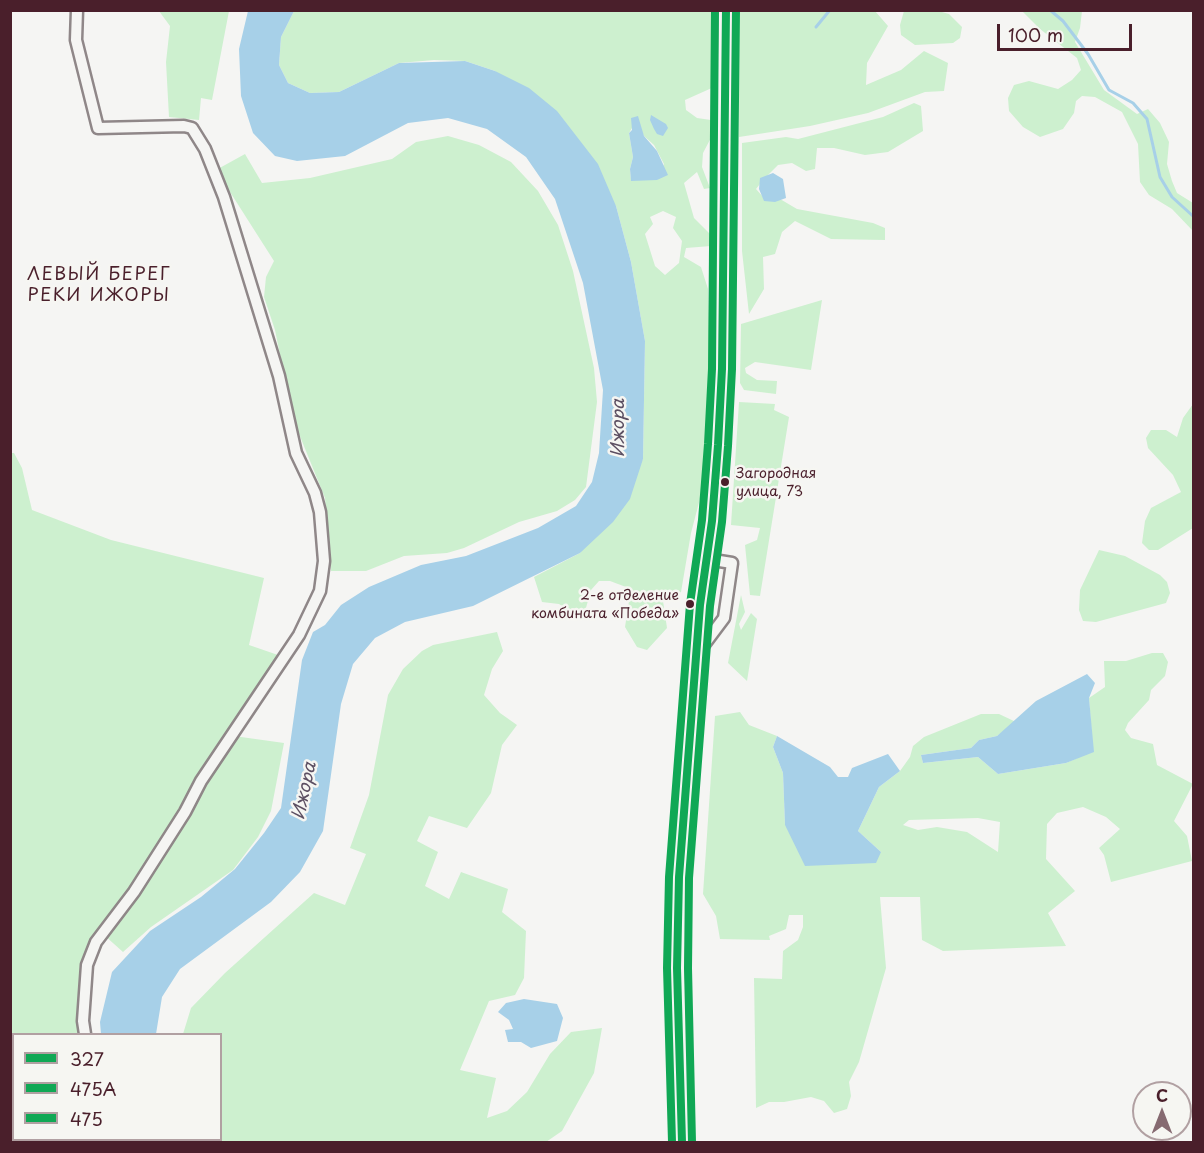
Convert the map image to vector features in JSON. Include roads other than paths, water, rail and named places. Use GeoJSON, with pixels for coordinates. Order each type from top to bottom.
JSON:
{"type":"FeatureCollection","features":[{"type":"Feature","properties":{"kind":"main road"},"geometry":{"type":"LineString","coordinates":[[682,1143],[677,968],[679,877],[697,654],[716,480],[722,369],[726,10]]}},
{"type":"Feature","properties":{"kind":"street"},"geometry":{"type":"LineString","coordinates":[[77,10],[76,40],[98,128],[184,126],[192,128],[205,149],[224,197],[279,376],[296,453],[315,493],[320,512],[324,561],[320,591],[299,635],[201,781],[185,812],[134,892],[96,942],[87,965],[83,1021],[85,1033]]}},
{"type":"Feature","properties":{"kind":"street"},"geometry":{"type":"LineString","coordinates":[[697,654],[724,618],[732,563],[707,560]]}},
{"type":"Feature","properties":{"kind":"water","name":"Ижора"},"geometry":{"type":"Polygon","coordinates":[[[248,11],[294,11],[281,37],[279,65],[288,83],[310,93],[339,92],[399,63],[465,61],[495,71],[529,88],[557,111],[598,164],[616,206],[631,262],[645,341],[643,459],[630,499],[613,522],[580,553],[473,606],[405,622],[375,638],[353,664],[341,704],[323,831],[300,872],[271,902],[180,969],[162,997],[156,1033],[101,1033],[100,1022],[112,972],[150,931],[201,897],[235,869],[281,808],[302,660],[313,632],[325,625],[341,605],[369,587],[421,565],[466,556],[538,528],[576,506],[592,482],[599,453],[603,390],[583,283],[555,199],[526,157],[487,129],[448,118],[408,123],[345,156],[297,161],[275,156],[253,133],[241,96],[239,49],[248,11]]]}},
{"type":"Feature","properties":{"kind":"water"},"geometry":{"type":"Polygon","coordinates":[[[651,115],[666,124],[668,128],[663,136],[657,134],[654,129],[650,120],[651,115]]]}},
{"type":"Feature","properties":{"kind":"water"},"geometry":{"type":"Polygon","coordinates":[[[638,116],[644,136],[657,151],[668,175],[657,180],[631,181],[630,169],[633,157],[629,133],[632,130],[631,118],[638,116]]]}},
{"type":"Feature","properties":{"kind":"water"},"geometry":{"type":"Polygon","coordinates":[[[773,173],[783,179],[786,198],[775,202],[764,201],[759,189],[760,178],[773,173]]]}},
{"type":"Feature","properties":{"kind":"water"},"geometry":{"type":"Polygon","coordinates":[[[1087,674],[1095,683],[1089,698],[1094,752],[1066,763],[998,774],[978,757],[923,763],[921,755],[971,748],[979,740],[997,736],[1036,701],[1087,674]]]}},
{"type":"Feature","properties":{"kind":"water"},"geometry":{"type":"Polygon","coordinates":[[[777,736],[830,767],[838,777],[848,777],[852,768],[888,754],[900,771],[879,787],[858,831],[881,852],[876,863],[805,866],[785,825],[783,773],[773,747],[777,736]]]}},
{"type":"Feature","properties":{"kind":"water"},"geometry":{"type":"Polygon","coordinates":[[[524,999],[557,1004],[563,1018],[557,1041],[531,1048],[521,1042],[508,1042],[505,1030],[513,1029],[509,1020],[498,1012],[506,1003],[524,999]]]}},
{"type":"Feature","properties":{"kind":"waterway"},"geometry":{"type":"LineString","coordinates":[[816,27],[830,10]]}},
{"type":"Feature","properties":{"kind":"waterway"},"geometry":{"type":"LineString","coordinates":[[1050,10],[1063,21],[1088,54],[1109,90],[1133,103],[1147,119],[1160,177],[1172,197],[1194,217]]}},
{"type":"Feature","properties":{"kind":"place","name":"Загородная улица, 73"},"geometry":{"type":"Point","coordinates":[725,482]}},
{"type":"Feature","properties":{"kind":"place","name":"2-е отделение комбината «Победа»"},"geometry":{"type":"Point","coordinates":[690,604]}},
{"type":"Feature","properties":{"kind":"district","name":"ЛЕВЫЙ БЕРЕГ РЕКИ ИЖОРЫ"},"geometry":{"type":"Point","coordinates":[99,285]}}]}
